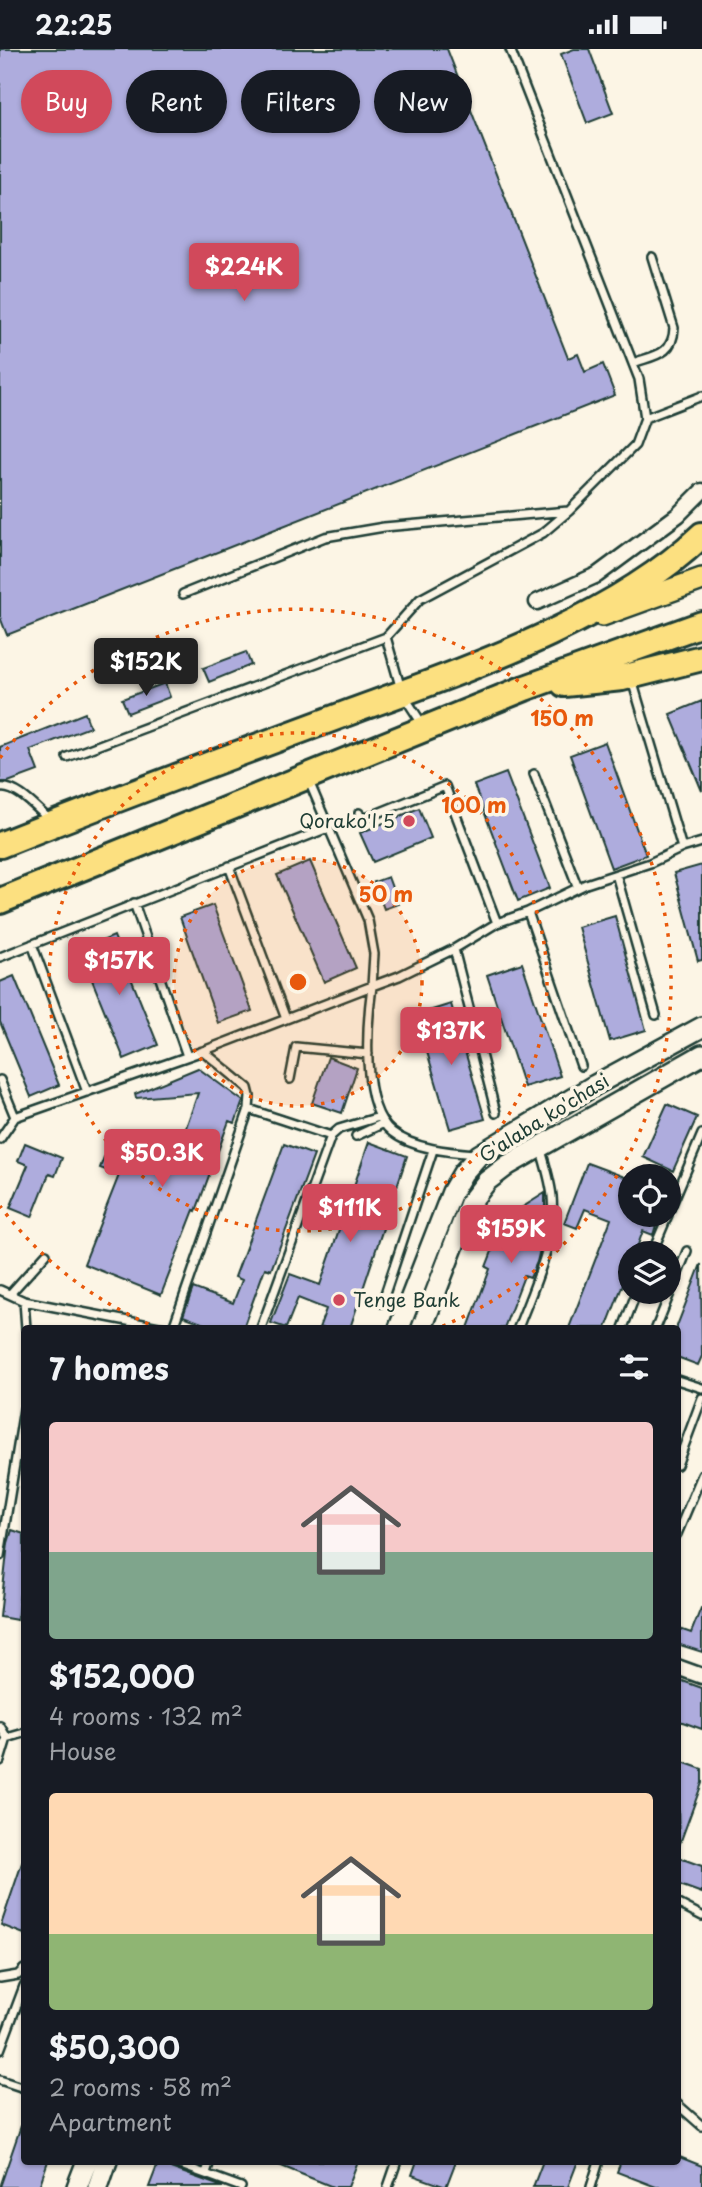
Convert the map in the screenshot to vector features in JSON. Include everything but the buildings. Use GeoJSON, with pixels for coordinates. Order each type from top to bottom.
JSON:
{"type":"FeatureCollection","features":[{"type":"Feature","properties":{"kind":"highway"},"geometry":{"type":"LineString","coordinates":[[0,845],[402,693],[551,633],[647,580],[702,535]]}},
{"type":"Feature","properties":{"kind":"highway"},"geometry":{"type":"LineString","coordinates":[[0,901],[525,688],[702,624]]}},
{"type":"Feature","properties":{"kind":"highway"},"geometry":{"type":"LineString","coordinates":[[525,688],[631,676],[702,658]]}},
{"type":"Feature","properties":{"kind":"main road"},"geometry":{"type":"LineString","coordinates":[[551,633],[702,579]]}},
{"type":"Feature","properties":{"kind":"main road","name":"G'alaba ko'chasi"},"geometry":{"type":"LineString","coordinates":[[400,1325],[452,1192],[463,1173],[479,1155],[595,1085],[702,1027]]}},
{"type":"Feature","properties":{"kind":"main road"},"geometry":{"type":"LineString","coordinates":[[650,1055],[658,1080]]}},
{"type":"Feature","properties":{"kind":"main road","name":"G'alaba ko'chasi"},"geometry":{"type":"LineString","coordinates":[[423,1325],[470,1203],[487,1181],[508,1165],[702,1055]]}},
{"type":"Feature","properties":{"kind":"main road"},"geometry":{"type":"LineString","coordinates":[[77,2187],[85,2165]]}},
{"type":"Feature","properties":{"kind":"main road"},"geometry":{"type":"LineString","coordinates":[[98,2187],[106,2165]]}},
{"type":"Feature","properties":{"kind":"street"},"geometry":{"type":"LineString","coordinates":[[537,603],[597,575],[678,515],[702,491]]}},
{"type":"Feature","properties":{"kind":"street"},"geometry":{"type":"LineString","coordinates":[[681,1668],[702,1676]]}},
{"type":"Feature","properties":{"kind":"lane"},"geometry":{"type":"LineString","coordinates":[[67,757],[386,637],[420,599],[542,533],[569,511],[635,445],[645,418],[639,379],[510,49]]}},
{"type":"Feature","properties":{"kind":"lane"},"geometry":{"type":"LineString","coordinates":[[633,363],[668,350],[674,340],[674,328],[652,257]]}},
{"type":"Feature","properties":{"kind":"lane"},"geometry":{"type":"LineString","coordinates":[[645,418],[702,396]]}},
{"type":"Feature","properties":{"kind":"lane"},"geometry":{"type":"LineString","coordinates":[[183,594],[326,537],[384,527],[569,511]]}},
{"type":"Feature","properties":{"kind":"lane"},"geometry":{"type":"LineString","coordinates":[[386,637],[402,693],[425,728]]}},
{"type":"Feature","properties":{"kind":"lane"},"geometry":{"type":"LineString","coordinates":[[631,676],[682,848]]}},
{"type":"Feature","properties":{"kind":"lane"},"geometry":{"type":"LineString","coordinates":[[534,774],[578,888]]}},
{"type":"Feature","properties":{"kind":"lane"},"geometry":{"type":"LineString","coordinates":[[306,776],[368,920],[374,954],[367,1019],[368,1054],[373,1094],[382,1120],[393,1133],[433,1150],[479,1155]]}},
{"type":"Feature","properties":{"kind":"lane"},"geometry":{"type":"LineString","coordinates":[[0,788],[4,786],[13,789],[54,823]]}},
{"type":"Feature","properties":{"kind":"lane"},"geometry":{"type":"LineString","coordinates":[[359,814],[361,820],[445,786],[497,923]]}},
{"type":"Feature","properties":{"kind":"lane"},"geometry":{"type":"LineString","coordinates":[[0,957],[328,828]]}},
{"type":"Feature","properties":{"kind":"lane"},"geometry":{"type":"LineString","coordinates":[[0,1139],[15,1117],[203,1051],[399,977],[497,923],[528,912],[578,888],[702,842]]}},
{"type":"Feature","properties":{"kind":"lane"},"geometry":{"type":"LineString","coordinates":[[229,866],[286,1019]]}},
{"type":"Feature","properties":{"kind":"lane"},"geometry":{"type":"LineString","coordinates":[[616,874],[656,1014]]}},
{"type":"Feature","properties":{"kind":"lane"},"geometry":{"type":"LineString","coordinates":[[134,903],[187,1056]]}},
{"type":"Feature","properties":{"kind":"lane"},"geometry":{"type":"LineString","coordinates":[[528,912],[581,1066]]}},
{"type":"Feature","properties":{"kind":"lane"},"geometry":{"type":"LineString","coordinates":[[32,944],[87,1091]]}},
{"type":"Feature","properties":{"kind":"lane"},"geometry":{"type":"LineString","coordinates":[[454,949],[496,1112]]}},
{"type":"Feature","properties":{"kind":"lane"},"geometry":{"type":"LineString","coordinates":[[290,1079],[296,1047],[368,1054]]}},
{"type":"Feature","properties":{"kind":"lane"},"geometry":{"type":"LineString","coordinates":[[174,1325],[249,1109],[248,1088],[203,1051]]}},
{"type":"Feature","properties":{"kind":"lane"},"geometry":{"type":"LineString","coordinates":[[0,1080],[15,1117]]}},
{"type":"Feature","properties":{"kind":"lane"},"geometry":{"type":"LineString","coordinates":[[249,1109],[331,1136]]}},
{"type":"Feature","properties":{"kind":"lane"},"geometry":{"type":"LineString","coordinates":[[356,1136],[382,1120]]}},
{"type":"Feature","properties":{"kind":"lane"},"geometry":{"type":"LineString","coordinates":[[262,1325],[331,1136],[339,1129],[382,1120]]}},
{"type":"Feature","properties":{"kind":"lane"},"geometry":{"type":"LineString","coordinates":[[681,1183],[702,1134]]}},
{"type":"Feature","properties":{"kind":"lane"},"geometry":{"type":"LineString","coordinates":[[519,1325],[545,1255],[552,1225],[552,1197],[540,1147]]}},
{"type":"Feature","properties":{"kind":"lane"},"geometry":{"type":"LineString","coordinates":[[382,1303],[433,1150]]}},
{"type":"Feature","properties":{"kind":"lane"},"geometry":{"type":"LineString","coordinates":[[657,1325],[687,1251]]}},
{"type":"Feature","properties":{"kind":"lane"},"geometry":{"type":"LineString","coordinates":[[10,1294],[46,1254]]}},
{"type":"Feature","properties":{"kind":"lane"},"geometry":{"type":"LineString","coordinates":[[0,1290],[24,1301],[148,1325]]}},
{"type":"Feature","properties":{"kind":"lane"},"geometry":{"type":"LineString","coordinates":[[24,1301],[26,1325]]}},
{"type":"Feature","properties":{"kind":"lane"},"geometry":{"type":"LineString","coordinates":[[624,1325],[632,1304]]}},
{"type":"Feature","properties":{"kind":"lane"},"geometry":{"type":"LineString","coordinates":[[681,1381],[702,1388]]}},
{"type":"Feature","properties":{"kind":"lane"},"geometry":{"type":"LineString","coordinates":[[681,1454],[702,1398]]}},
{"type":"Feature","properties":{"kind":"lane"},"geometry":{"type":"LineString","coordinates":[[0,1556],[21,1427]]}},
{"type":"Feature","properties":{"kind":"lane"},"geometry":{"type":"LineString","coordinates":[[681,1525],[702,1475]]}},
{"type":"Feature","properties":{"kind":"lane"},"geometry":{"type":"LineString","coordinates":[[0,1727],[4,1740],[0,1761]]}},
{"type":"Feature","properties":{"kind":"lane"},"geometry":{"type":"LineString","coordinates":[[4,1740],[21,1734]]}},
{"type":"Feature","properties":{"kind":"lane"},"geometry":{"type":"LineString","coordinates":[[681,1905],[702,1916]]}},
{"type":"Feature","properties":{"kind":"lane"},"geometry":{"type":"LineString","coordinates":[[0,1979],[21,1972]]}},
{"type":"Feature","properties":{"kind":"lane"},"geometry":{"type":"LineString","coordinates":[[0,2050],[21,1994]]}},
{"type":"Feature","properties":{"kind":"lane"},"geometry":{"type":"LineString","coordinates":[[0,2080],[21,2087]]}},
{"type":"Feature","properties":{"kind":"lane"},"geometry":{"type":"LineString","coordinates":[[681,2108],[702,2126]]}},
{"type":"Feature","properties":{"kind":"lane"},"geometry":{"type":"LineString","coordinates":[[182,2165],[241,2187]]}},
{"type":"Feature","properties":{"kind":"lane"},"geometry":{"type":"LineString","coordinates":[[206,2173],[209,2165]]}},
{"type":"Feature","properties":{"kind":"lane"},"geometry":{"type":"LineString","coordinates":[[388,2187],[396,2165]]}},
{"type":"Feature","properties":{"kind":"lane"},"geometry":{"type":"LineString","coordinates":[[591,2187],[599,2165]]}},
{"type":"Feature","properties":{"kind":"place","name":"Qorako'l 5"},"geometry":{"type":"Point","coordinates":[409,821]}},
{"type":"Feature","properties":{"kind":"place","name":"Tenge Bank"},"geometry":{"type":"Point","coordinates":[339,1300]}}]}
